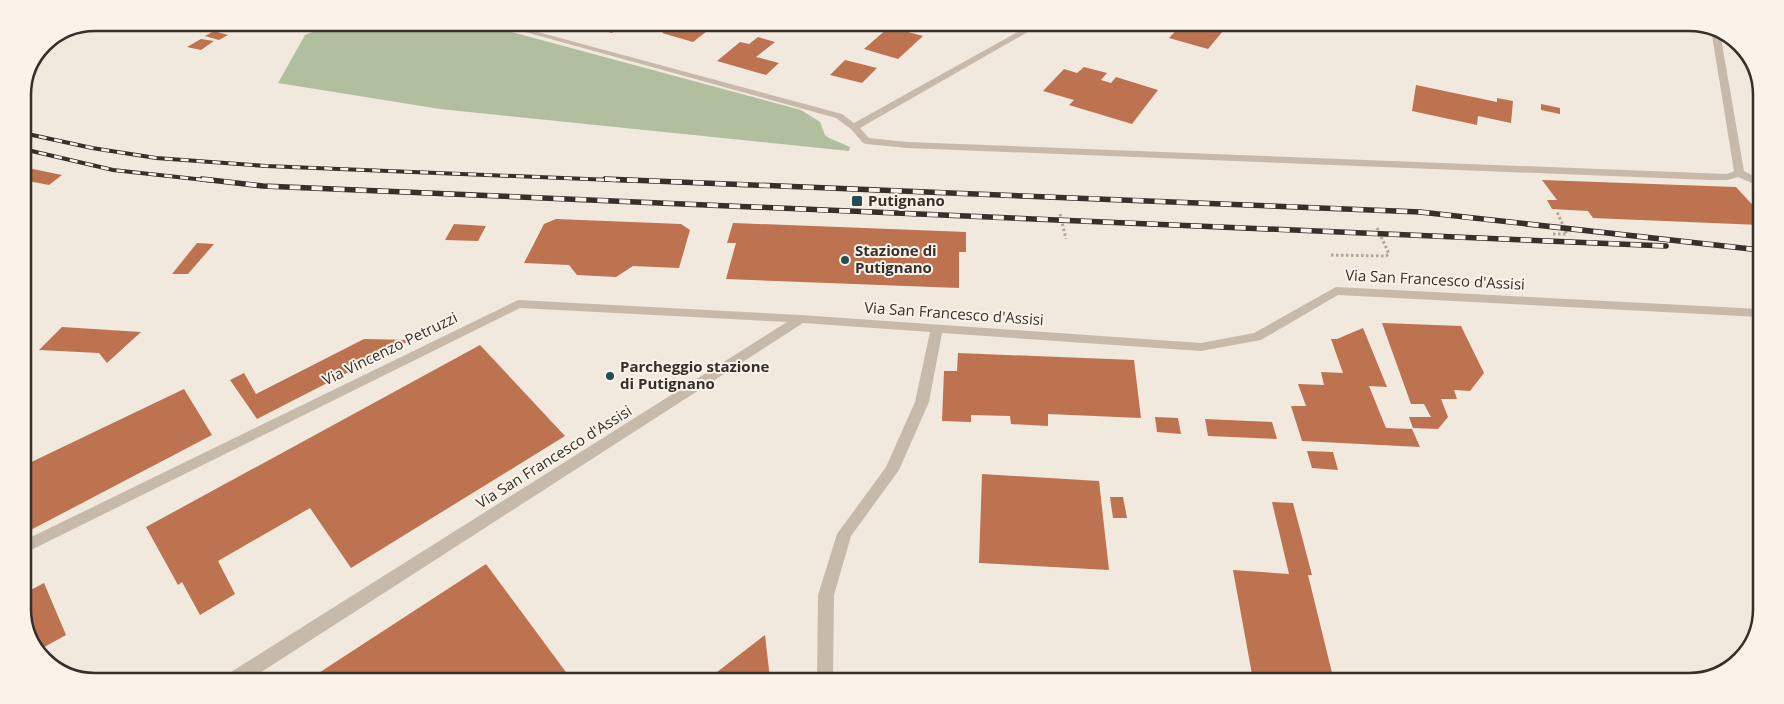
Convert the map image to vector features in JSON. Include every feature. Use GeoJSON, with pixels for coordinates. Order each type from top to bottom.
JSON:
{"type":"FeatureCollection","features":[{"type":"Feature","properties":{"kind":"street"},"geometry":{"type":"LineString","coordinates":[[523,31],[839,116],[854,127],[866,140],[908,145],[1710,177],[1728,177],[1739,173],[1753,180]]}},
{"type":"Feature","properties":{"kind":"street"},"geometry":{"type":"LineString","coordinates":[[854,127],[1025,31]]}},
{"type":"Feature","properties":{"kind":"street"},"geometry":{"type":"LineString","coordinates":[[1717,38],[1739,173]]}},
{"type":"Feature","properties":{"kind":"street","name":"Via San Francesco d'Assisi"},"geometry":{"type":"LineString","coordinates":[[245,673],[801,319],[1201,347],[1257,337],[1336,291],[1753,314]]}},
{"type":"Feature","properties":{"kind":"street","name":"Via Vincenzo Petruzzi"},"geometry":{"type":"LineString","coordinates":[[31,544],[518,304],[801,319]]}},
{"type":"Feature","properties":{"kind":"street"},"geometry":{"type":"LineString","coordinates":[[825,673],[826,595],[844,534],[892,470],[922,402],[937,329]]}},
{"type":"Feature","properties":{"kind":"path"},"geometry":{"type":"LineString","coordinates":[[1552,234],[1567,234],[1557,212]]}},
{"type":"Feature","properties":{"kind":"path"},"geometry":{"type":"LineString","coordinates":[[1060,214],[1066,239]]}},
{"type":"Feature","properties":{"kind":"path"},"geometry":{"type":"LineString","coordinates":[[1331,255],[1386,256],[1389,254],[1377,228]]}},
{"type":"Feature","properties":{"kind":"green space"},"geometry":{"type":"Polygon","coordinates":[[[315,31],[508,31],[801,110],[820,122],[825,135],[850,147],[849,151],[440,109],[278,83],[305,35],[315,31]]]}},
{"type":"Feature","properties":{"kind":"building"},"geometry":{"type":"Polygon","coordinates":[[[214,31],[228,35],[219,40],[205,36],[214,31]]]}},
{"type":"Feature","properties":{"kind":"building"},"geometry":{"type":"Polygon","coordinates":[[[665,31],[707,31],[693,42],[662,33],[665,31]]]}},
{"type":"Feature","properties":{"kind":"building"},"geometry":{"type":"Polygon","coordinates":[[[884,31],[904,31],[923,36],[898,59],[864,49],[884,31]]]}},
{"type":"Feature","properties":{"kind":"building"},"geometry":{"type":"Polygon","coordinates":[[[1175,31],[1223,31],[1208,49],[1169,38],[1175,31]]]}},
{"type":"Feature","properties":{"kind":"building"},"geometry":{"type":"Polygon","coordinates":[[[758,37],[775,42],[756,57],[779,63],[766,75],[717,61],[740,42],[749,44],[758,37]]]}},
{"type":"Feature","properties":{"kind":"building"},"geometry":{"type":"Polygon","coordinates":[[[201,39],[214,41],[201,50],[187,47],[201,39]]]}},
{"type":"Feature","properties":{"kind":"building"},"geometry":{"type":"Polygon","coordinates":[[[845,60],[877,68],[862,83],[830,75],[845,60]]]}},
{"type":"Feature","properties":{"kind":"building"},"geometry":{"type":"Polygon","coordinates":[[[1084,67],[1107,73],[1101,80],[1111,83],[1116,77],[1158,90],[1132,124],[1069,105],[1074,100],[1043,91],[1064,69],[1077,73],[1084,67]]]}},
{"type":"Feature","properties":{"kind":"building"},"geometry":{"type":"Polygon","coordinates":[[[1416,85],[1497,102],[1497,98],[1513,101],[1511,123],[1478,116],[1477,125],[1412,111],[1416,85]]]}},
{"type":"Feature","properties":{"kind":"building"},"geometry":{"type":"Polygon","coordinates":[[[1541,104],[1560,108],[1560,114],[1541,110],[1541,104]]]}},
{"type":"Feature","properties":{"kind":"building"},"geometry":{"type":"Polygon","coordinates":[[[31,169],[62,175],[49,185],[31,182],[31,169]]]}},
{"type":"Feature","properties":{"kind":"building"},"geometry":{"type":"Polygon","coordinates":[[[1542,180],[1736,187],[1753,205],[1753,225],[1593,218],[1588,211],[1552,209],[1547,200],[1557,200],[1542,180]]]}},
{"type":"Feature","properties":{"kind":"building"},"geometry":{"type":"Polygon","coordinates":[[[556,219],[681,224],[690,230],[679,268],[633,266],[616,277],[577,275],[569,265],[524,263],[544,224],[556,219]]]}},
{"type":"Feature","properties":{"kind":"building","name":"Stazione di Putignano"},"geometry":{"type":"Polygon","coordinates":[[[733,223],[966,232],[966,252],[959,252],[959,288],[726,279],[736,243],[727,243],[733,223]]]}},
{"type":"Feature","properties":{"kind":"building"},"geometry":{"type":"Polygon","coordinates":[[[454,224],[486,226],[478,241],[445,240],[454,224]]]}},
{"type":"Feature","properties":{"kind":"building"},"geometry":{"type":"Polygon","coordinates":[[[197,243],[214,244],[188,274],[172,274],[197,243]]]}},
{"type":"Feature","properties":{"kind":"building"},"geometry":{"type":"Polygon","coordinates":[[[1382,323],[1461,326],[1484,373],[1470,391],[1454,390],[1457,399],[1441,399],[1448,417],[1438,429],[1413,428],[1409,417],[1431,417],[1424,404],[1411,404],[1382,323]]]}},
{"type":"Feature","properties":{"kind":"building"},"geometry":{"type":"Polygon","coordinates":[[[62,327],[141,332],[107,363],[99,353],[39,350],[62,327]]]}},
{"type":"Feature","properties":{"kind":"building"},"geometry":{"type":"Polygon","coordinates":[[[1363,328],[1387,387],[1369,386],[1386,428],[1412,429],[1420,447],[1302,441],[1291,406],[1306,406],[1298,384],[1324,385],[1321,372],[1343,373],[1331,339],[1337,339],[1363,328]]]}},
{"type":"Feature","properties":{"kind":"building"},"geometry":{"type":"Polygon","coordinates":[[[364,339],[411,340],[257,419],[230,380],[244,373],[256,394],[364,339]]]}},
{"type":"Feature","properties":{"kind":"building"},"geometry":{"type":"Polygon","coordinates":[[[480,345],[565,436],[351,568],[310,508],[218,561],[235,594],[200,615],[182,582],[178,585],[146,527],[480,345]]]}},
{"type":"Feature","properties":{"kind":"building"},"geometry":{"type":"Polygon","coordinates":[[[958,353],[1134,360],[1141,418],[1048,414],[1048,426],[1011,424],[1010,416],[971,415],[971,422],[942,421],[944,371],[957,371],[958,353]]]}},
{"type":"Feature","properties":{"kind":"building"},"geometry":{"type":"Polygon","coordinates":[[[184,389],[212,435],[31,530],[31,462],[184,389]]]}},
{"type":"Feature","properties":{"kind":"building"},"geometry":{"type":"Polygon","coordinates":[[[1155,417],[1178,418],[1181,434],[1157,432],[1155,417]]]}},
{"type":"Feature","properties":{"kind":"building"},"geometry":{"type":"Polygon","coordinates":[[[1205,419],[1272,422],[1277,439],[1208,436],[1205,419]]]}},
{"type":"Feature","properties":{"kind":"building"},"geometry":{"type":"Polygon","coordinates":[[[1307,451],[1333,452],[1338,470],[1312,468],[1307,451]]]}},
{"type":"Feature","properties":{"kind":"building"},"geometry":{"type":"Polygon","coordinates":[[[982,474],[1099,481],[1109,570],[979,563],[982,474]]]}},
{"type":"Feature","properties":{"kind":"building"},"geometry":{"type":"Polygon","coordinates":[[[1110,497],[1123,497],[1127,518],[1113,518],[1110,497]]]}},
{"type":"Feature","properties":{"kind":"building"},"geometry":{"type":"Polygon","coordinates":[[[1272,502],[1293,503],[1312,575],[1308,575],[1332,673],[1252,673],[1233,570],[1289,574],[1272,502]]]}},
{"type":"Feature","properties":{"kind":"building"},"geometry":{"type":"Polygon","coordinates":[[[486,564],[567,673],[319,673],[486,564]]]}},
{"type":"Feature","properties":{"kind":"building"},"geometry":{"type":"Polygon","coordinates":[[[44,583],[66,635],[44,647],[32,621],[31,590],[44,583]]]}},
{"type":"Feature","properties":{"kind":"building"},"geometry":{"type":"Polygon","coordinates":[[[765,635],[769,673],[716,673],[765,635]]]}},
{"type":"Feature","properties":{"kind":"railway"},"geometry":{"type":"LineString","coordinates":[[31,135],[92,148],[156,158],[266,166],[636,181]]}},
{"type":"Feature","properties":{"kind":"railway"},"geometry":{"type":"LineString","coordinates":[[31,151],[113,170],[214,181]]}},
{"type":"Feature","properties":{"kind":"railway"},"geometry":{"type":"LineString","coordinates":[[202,179],[263,186],[1666,246]]}},
{"type":"Feature","properties":{"kind":"railway"},"geometry":{"type":"LineString","coordinates":[[605,179],[1420,212],[1753,249]]}},
{"type":"Feature","properties":{"kind":"place","name":"Putignano"},"geometry":{"type":"Point","coordinates":[857,201]}},
{"type":"Feature","properties":{"kind":"place","name":"Stazione di Putignano"},"geometry":{"type":"Point","coordinates":[845,260]}},
{"type":"Feature","properties":{"kind":"place","name":"Parcheggio stazione di Putignano"},"geometry":{"type":"Point","coordinates":[610,376]}}]}
